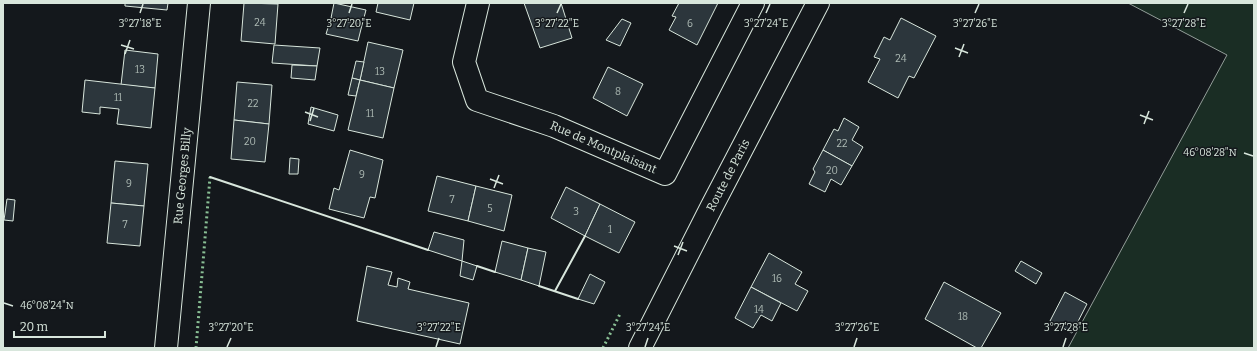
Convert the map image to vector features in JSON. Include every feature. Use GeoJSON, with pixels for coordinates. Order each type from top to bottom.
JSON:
{"type":"FeatureCollection","features":[{"type":"Feature","properties":{"kind":"street","name":"Rue Georges Billy"},"geometry":{"type":"LineString","coordinates":[[166,348],[199,3]]}},
{"type":"Feature","properties":{"kind":"street","name":"Rue de Montplaisant"},"geometry":{"type":"LineString","coordinates":[[478,3],[464,62],[477,100],[554,126],[665,174],[752,3]]}},
{"type":"Feature","properties":{"kind":"street","name":"Route de Paris"},"geometry":{"type":"LineString","coordinates":[[640,348],[818,3]]}},
{"type":"Feature","properties":{"kind":"green space"},"geometry":{"type":"Polygon","coordinates":[[[1128,3],[1254,3],[1254,348],[1068,348],[1227,55],[1128,3]]]}},
{"type":"Feature","properties":{"kind":"building"},"geometry":{"type":"Polygon","coordinates":[[[125,3],[168,3],[167,10],[125,6],[125,3]]]}},
{"type":"Feature","properties":{"kind":"building"},"geometry":{"type":"Polygon","coordinates":[[[244,3],[278,4],[275,44],[241,41],[244,3]]]}},
{"type":"Feature","properties":{"kind":"building"},"geometry":{"type":"Polygon","coordinates":[[[334,3],[366,10],[362,25],[331,18],[334,3]]]}},
{"type":"Feature","properties":{"kind":"building"},"geometry":{"type":"Polygon","coordinates":[[[378,3],[414,3],[410,20],[376,12],[378,3]]]}},
{"type":"Feature","properties":{"kind":"building"},"geometry":{"type":"Polygon","coordinates":[[[524,3],[561,3],[572,38],[540,48],[524,3]]]}},
{"type":"Feature","properties":{"kind":"building"},"geometry":{"type":"Polygon","coordinates":[[[679,3],[718,3],[697,45],[669,30],[676,17],[672,16],[679,3]]]}},
{"type":"Feature","properties":{"kind":"building"},"geometry":{"type":"Polygon","coordinates":[[[331,18],[362,25],[358,41],[326,34],[331,18]]]}},
{"type":"Feature","properties":{"kind":"building"},"geometry":{"type":"Polygon","coordinates":[[[901,18],[936,36],[914,78],[909,76],[898,98],[868,82],[880,59],[874,57],[884,37],[890,40],[901,18]]]}},
{"type":"Feature","properties":{"kind":"building"},"geometry":{"type":"Polygon","coordinates":[[[622,19],[631,23],[620,46],[606,40],[622,19]]]}},
{"type":"Feature","properties":{"kind":"building"},"geometry":{"type":"Polygon","coordinates":[[[368,42],[403,50],[394,88],[360,80],[368,42]]]}},
{"type":"Feature","properties":{"kind":"building"},"geometry":{"type":"Polygon","coordinates":[[[274,45],[320,48],[317,66],[272,63],[274,45]]]}},
{"type":"Feature","properties":{"kind":"building"},"geometry":{"type":"Polygon","coordinates":[[[125,50],[158,54],[155,88],[121,85],[125,50]]]}},
{"type":"Feature","properties":{"kind":"building"},"geometry":{"type":"Polygon","coordinates":[[[356,61],[364,62],[360,80],[352,78],[356,61]]]}},
{"type":"Feature","properties":{"kind":"building"},"geometry":{"type":"Polygon","coordinates":[[[292,65],[317,66],[315,80],[291,78],[292,65]]]}},
{"type":"Feature","properties":{"kind":"building"},"geometry":{"type":"Polygon","coordinates":[[[608,67],[643,84],[627,116],[593,98],[608,67]]]}},
{"type":"Feature","properties":{"kind":"building"},"geometry":{"type":"Polygon","coordinates":[[[352,78],[360,80],[356,96],[348,95],[352,78]]]}},
{"type":"Feature","properties":{"kind":"building"},"geometry":{"type":"Polygon","coordinates":[[[85,80],[155,88],[151,128],[117,124],[119,109],[100,107],[100,114],[82,112],[85,80]]]}},
{"type":"Feature","properties":{"kind":"building"},"geometry":{"type":"Polygon","coordinates":[[[360,80],[394,88],[383,138],[348,130],[360,80]]]}},
{"type":"Feature","properties":{"kind":"building"},"geometry":{"type":"Polygon","coordinates":[[[237,82],[272,85],[269,124],[234,120],[237,82]]]}},
{"type":"Feature","properties":{"kind":"building"},"geometry":{"type":"Polygon","coordinates":[[[311,107],[338,115],[334,131],[308,124],[311,107]]]}},
{"type":"Feature","properties":{"kind":"building"},"geometry":{"type":"Polygon","coordinates":[[[844,118],[859,127],[852,140],[863,147],[852,166],[823,150],[834,129],[838,131],[844,118]]]}},
{"type":"Feature","properties":{"kind":"building"},"geometry":{"type":"Polygon","coordinates":[[[234,120],[269,124],[265,162],[231,159],[234,120]]]}},
{"type":"Feature","properties":{"kind":"building"},"geometry":{"type":"Polygon","coordinates":[[[350,150],[383,160],[375,198],[370,197],[364,218],[329,209],[334,188],[339,190],[350,150]]]}},
{"type":"Feature","properties":{"kind":"building"},"geometry":{"type":"Polygon","coordinates":[[[823,150],[852,166],[841,185],[831,179],[825,192],[809,184],[815,172],[813,169],[823,150]]]}},
{"type":"Feature","properties":{"kind":"building"},"geometry":{"type":"Polygon","coordinates":[[[290,158],[299,159],[298,174],[289,174],[290,158]]]}},
{"type":"Feature","properties":{"kind":"building"},"geometry":{"type":"Polygon","coordinates":[[[115,161],[148,164],[144,206],[111,203],[115,161]]]}},
{"type":"Feature","properties":{"kind":"building"},"geometry":{"type":"Polygon","coordinates":[[[437,176],[476,186],[468,221],[428,211],[437,176]]]}},
{"type":"Feature","properties":{"kind":"building"},"geometry":{"type":"Polygon","coordinates":[[[476,186],[512,195],[504,231],[468,221],[476,186]]]}},
{"type":"Feature","properties":{"kind":"building"},"geometry":{"type":"Polygon","coordinates":[[[566,187],[600,204],[585,236],[551,218],[566,187]]]}},
{"type":"Feature","properties":{"kind":"building"},"geometry":{"type":"Polygon","coordinates":[[[7,199],[15,200],[13,221],[4,220],[7,199]]]}},
{"type":"Feature","properties":{"kind":"building"},"geometry":{"type":"Polygon","coordinates":[[[111,203],[144,206],[140,246],[107,243],[111,203]]]}},
{"type":"Feature","properties":{"kind":"building"},"geometry":{"type":"Polygon","coordinates":[[[600,204],[635,222],[619,253],[585,236],[600,204]]]}},
{"type":"Feature","properties":{"kind":"building"},"geometry":{"type":"Polygon","coordinates":[[[434,232],[464,240],[462,261],[428,250],[434,232]]]}},
{"type":"Feature","properties":{"kind":"building"},"geometry":{"type":"Polygon","coordinates":[[[502,241],[528,248],[521,280],[495,272],[502,241]]]}},
{"type":"Feature","properties":{"kind":"building"},"geometry":{"type":"Polygon","coordinates":[[[528,248],[546,252],[539,286],[521,280],[528,248]]]}},
{"type":"Feature","properties":{"kind":"building"},"geometry":{"type":"Polygon","coordinates":[[[769,253],[802,272],[795,284],[808,291],[797,311],[751,287],[769,253]]]}},
{"type":"Feature","properties":{"kind":"building"},"geometry":{"type":"Polygon","coordinates":[[[462,261],[477,266],[473,280],[460,276],[462,261]]]}},
{"type":"Feature","properties":{"kind":"building"},"geometry":{"type":"Polygon","coordinates":[[[1021,261],[1042,273],[1036,284],[1015,271],[1021,261]]]}},
{"type":"Feature","properties":{"kind":"building"},"geometry":{"type":"Polygon","coordinates":[[[367,266],[392,272],[388,285],[397,287],[398,278],[410,282],[408,289],[469,303],[460,344],[357,321],[367,266]]]}},
{"type":"Feature","properties":{"kind":"building"},"geometry":{"type":"Polygon","coordinates":[[[590,274],[605,282],[594,304],[578,299],[590,274]]]}},
{"type":"Feature","properties":{"kind":"building"},"geometry":{"type":"Polygon","coordinates":[[[944,282],[1001,313],[981,348],[977,348],[925,319],[944,282]]]}},
{"type":"Feature","properties":{"kind":"building"},"geometry":{"type":"Polygon","coordinates":[[[751,287],[781,303],[772,321],[761,315],[753,328],[735,318],[751,287]]]}},
{"type":"Feature","properties":{"kind":"building"},"geometry":{"type":"Polygon","coordinates":[[[1065,292],[1087,304],[1072,333],[1050,321],[1065,292]]]}},
{"type":"Feature","properties":{"kind":"hedge"},"geometry":{"type":"LineString","coordinates":[[196,348],[210,177]]}},
{"type":"Feature","properties":{"kind":"hedge"},"geometry":{"type":"LineString","coordinates":[[603,348],[620,314]]}},
{"type":"Feature","properties":{"kind":"wall"},"geometry":{"type":"LineString","coordinates":[[210,177],[428,250]]}},
{"type":"Feature","properties":{"kind":"wall"},"geometry":{"type":"LineString","coordinates":[[555,291],[585,236]]}},
{"type":"Feature","properties":{"kind":"wall"},"geometry":{"type":"LineString","coordinates":[[477,266],[495,272]]}},
{"type":"Feature","properties":{"kind":"wall"},"geometry":{"type":"LineString","coordinates":[[539,286],[578,299]]}}]}
